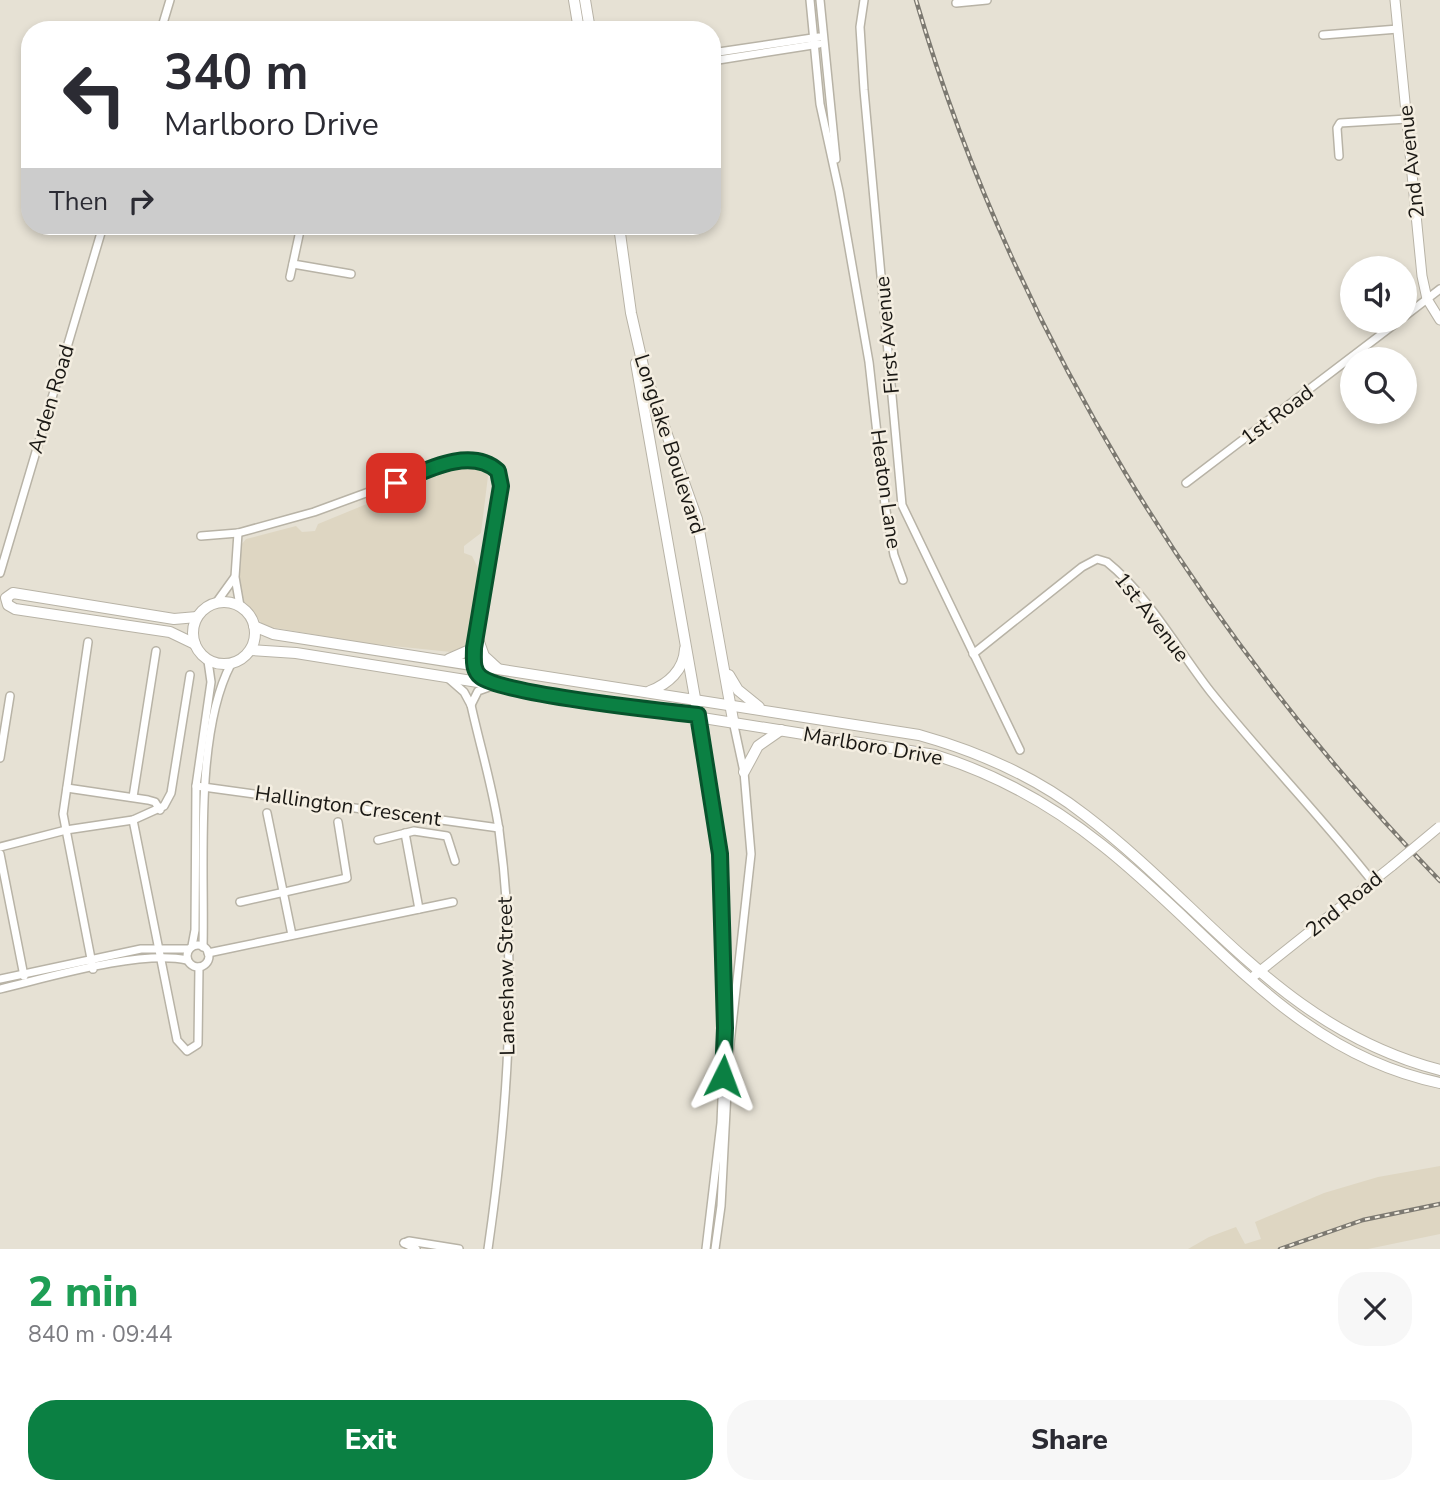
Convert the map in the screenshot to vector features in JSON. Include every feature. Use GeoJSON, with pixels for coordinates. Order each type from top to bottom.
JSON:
{"type":"FeatureCollection","features":[{"type":"Feature","properties":{"kind":"main road"},"geometry":{"type":"LineString","coordinates":[[574,0],[578,21]]}},
{"type":"Feature","properties":{"kind":"main road"},"geometry":{"type":"LineString","coordinates":[[585,0],[588,21]]}},
{"type":"Feature","properties":{"kind":"main road","name":"Longlake Boulevard"},"geometry":{"type":"LineString","coordinates":[[614,235],[641,370],[697,519],[733,720]]}},
{"type":"Feature","properties":{"kind":"main road","name":"Longlake Boulevard"},"geometry":{"type":"LineString","coordinates":[[620,235],[698,715]]}},
{"type":"Feature","properties":{"kind":"main road"},"geometry":{"type":"LineString","coordinates":[[195,644],[170,632],[15,609],[8,605],[6,598],[13,593],[174,619],[197,617]]}},
{"type":"Feature","properties":{"kind":"main road"},"geometry":{"type":"LineString","coordinates":[[229,602],[240,607],[249,615],[254,626],[255,638],[251,650],[231,664],[208,661],[195,644],[192,629],[197,617],[216,603],[229,602]]}},
{"type":"Feature","properties":{"kind":"main road","name":"Marlboro Drive"},"geometry":{"type":"LineString","coordinates":[[254,626],[273,634],[919,735],[982,755],[1025,775],[1087,816],[1261,971],[1333,1028],[1387,1053],[1440,1070]]}},
{"type":"Feature","properties":{"kind":"main road"},"geometry":{"type":"LineString","coordinates":[[476,634],[484,656],[498,668]]}},
{"type":"Feature","properties":{"kind":"main road"},"geometry":{"type":"LineString","coordinates":[[649,691],[660,687],[675,674],[685,655],[685,637]]}},
{"type":"Feature","properties":{"kind":"main road"},"geometry":{"type":"LineString","coordinates":[[446,660],[474,648]]}},
{"type":"Feature","properties":{"kind":"main road","name":"Marlboro Drive"},"geometry":{"type":"LineString","coordinates":[[251,650],[296,653],[638,709],[733,720],[935,755],[1002,781],[1060,815],[1104,846],[1248,980],[1298,1020],[1341,1047],[1395,1071],[1440,1083]]}},
{"type":"Feature","properties":{"kind":"main road"},"geometry":{"type":"LineString","coordinates":[[474,664],[480,676],[495,684]]}},
{"type":"Feature","properties":{"kind":"main road"},"geometry":{"type":"LineString","coordinates":[[724,665],[738,690],[763,709]]}},
{"type":"Feature","properties":{"kind":"main road"},"geometry":{"type":"LineString","coordinates":[[744,772],[758,746],[781,730]]}},
{"type":"Feature","properties":{"kind":"street"},"geometry":{"type":"LineString","coordinates":[[164,21],[170,0]]}},
{"type":"Feature","properties":{"kind":"street","name":"Heaton Lane"},"geometry":{"type":"LineString","coordinates":[[810,0],[819,41]]}},
{"type":"Feature","properties":{"kind":"street","name":"Heaton Lane"},"geometry":{"type":"LineString","coordinates":[[820,0],[820,104],[839,191],[869,362],[885,505],[894,555],[903,580]]}},
{"type":"Feature","properties":{"kind":"street","name":"First Avenue"},"geometry":{"type":"LineString","coordinates":[[864,0],[860,27],[864,90],[902,505],[974,654]]}},
{"type":"Feature","properties":{"kind":"street"},"geometry":{"type":"LineString","coordinates":[[956,3],[987,0]]}},
{"type":"Feature","properties":{"kind":"street","name":"2nd Avenue"},"geometry":{"type":"LineString","coordinates":[[1395,0],[1422,276],[1427,299],[1440,320]]}},
{"type":"Feature","properties":{"kind":"street"},"geometry":{"type":"LineString","coordinates":[[1323,35],[1398,29]]}},
{"type":"Feature","properties":{"kind":"street"},"geometry":{"type":"LineString","coordinates":[[721,52],[819,41]]}},
{"type":"Feature","properties":{"kind":"street"},"geometry":{"type":"LineString","coordinates":[[721,59],[819,41]]}},
{"type":"Feature","properties":{"kind":"street"},"geometry":{"type":"LineString","coordinates":[[1339,156],[1337,128],[1340,123],[1407,120]]}},
{"type":"Feature","properties":{"kind":"street","name":"Arden Road"},"geometry":{"type":"LineString","coordinates":[[0,573],[100,235]]}},
{"type":"Feature","properties":{"kind":"street"},"geometry":{"type":"LineString","coordinates":[[290,277],[299,235]]}},
{"type":"Feature","properties":{"kind":"street"},"geometry":{"type":"LineString","coordinates":[[293,264],[351,274]]}},
{"type":"Feature","properties":{"kind":"street"},"geometry":{"type":"LineString","coordinates":[[1417,307],[1440,289]]}},
{"type":"Feature","properties":{"kind":"street","name":"1st Road"},"geometry":{"type":"LineString","coordinates":[[1186,484],[1383,333]]}},
{"type":"Feature","properties":{"kind":"street"},"geometry":{"type":"LineString","coordinates":[[201,536],[238,533],[362,496],[448,463],[469,461],[493,466],[498,471],[501,486],[476,634],[474,664]]}},
{"type":"Feature","properties":{"kind":"street"},"geometry":{"type":"LineString","coordinates":[[238,533],[235,578],[240,607]]}},
{"type":"Feature","properties":{"kind":"street","name":"1st Avenue"},"geometry":{"type":"LineString","coordinates":[[974,654],[1082,567],[1097,559],[1107,562],[1150,611],[1245,734],[1320,816],[1372,881]]}},
{"type":"Feature","properties":{"kind":"street"},"geometry":{"type":"LineString","coordinates":[[216,603],[235,578]]}},
{"type":"Feature","properties":{"kind":"street"},"geometry":{"type":"LineString","coordinates":[[88,642],[62,814],[93,969]]}},
{"type":"Feature","properties":{"kind":"street"},"geometry":{"type":"LineString","coordinates":[[133,797],[156,651]]}},
{"type":"Feature","properties":{"kind":"street"},"geometry":{"type":"LineString","coordinates":[[974,654],[1020,750]]}},
{"type":"Feature","properties":{"kind":"street"},"geometry":{"type":"LineString","coordinates":[[187,960],[195,930],[196,786],[211,682],[208,661]]}},
{"type":"Feature","properties":{"kind":"street"},"geometry":{"type":"LineString","coordinates":[[0,989],[161,957],[187,960],[199,967],[206,964],[207,754],[217,699],[231,664]]}},
{"type":"Feature","properties":{"kind":"street"},"geometry":{"type":"LineString","coordinates":[[0,847],[66,830],[133,820],[160,810],[171,793],[190,675]]}},
{"type":"Feature","properties":{"kind":"street","name":"Laneshaw Street"},"geometry":{"type":"LineString","coordinates":[[447,677],[464,692],[471,705],[499,828],[508,936],[508,1065],[500,1165],[488,1249]]}},
{"type":"Feature","properties":{"kind":"street"},"geometry":{"type":"LineString","coordinates":[[471,705],[478,691],[495,684]]}},
{"type":"Feature","properties":{"kind":"street"},"geometry":{"type":"LineString","coordinates":[[0,758],[10,696]]}},
{"type":"Feature","properties":{"kind":"street"},"geometry":{"type":"LineString","coordinates":[[698,715],[720,854],[724,936],[725,1152],[715,1249]]}},
{"type":"Feature","properties":{"kind":"street"},"geometry":{"type":"LineString","coordinates":[[706,1249],[721,1123],[726,1052],[751,854],[744,772],[733,720]]}},
{"type":"Feature","properties":{"kind":"street","name":"Hallington Crescent"},"geometry":{"type":"LineString","coordinates":[[196,786],[499,828]]}},
{"type":"Feature","properties":{"kind":"street"},"geometry":{"type":"LineString","coordinates":[[67,788],[155,802],[160,810]]}},
{"type":"Feature","properties":{"kind":"street"},"geometry":{"type":"LineString","coordinates":[[267,813],[292,935]]}},
{"type":"Feature","properties":{"kind":"street"},"geometry":{"type":"LineString","coordinates":[[133,820],[177,1040],[187,1051],[198,1044],[199,967]]}},
{"type":"Feature","properties":{"kind":"street"},"geometry":{"type":"LineString","coordinates":[[240,902],[347,878],[349,873],[338,822]]}},
{"type":"Feature","properties":{"kind":"street","name":"2nd Road"},"geometry":{"type":"LineString","coordinates":[[1248,980],[1440,827]]}},
{"type":"Feature","properties":{"kind":"street"},"geometry":{"type":"LineString","coordinates":[[378,840],[419,831],[447,836],[456,861]]}},
{"type":"Feature","properties":{"kind":"street"},"geometry":{"type":"LineString","coordinates":[[405,833],[419,909]]}},
{"type":"Feature","properties":{"kind":"street"},"geometry":{"type":"LineString","coordinates":[[0,854],[25,983]]}},
{"type":"Feature","properties":{"kind":"street"},"geometry":{"type":"LineString","coordinates":[[0,979],[159,947],[206,950],[453,902]]}},
{"type":"Feature","properties":{"kind":"street"},"geometry":{"type":"LineString","coordinates":[[416,1249],[404,1243],[409,1241],[459,1249]]}},
{"type":"Feature","properties":{"kind":"shaded area"},"geometry":{"type":"Polygon","coordinates":[[[473,466],[485,470],[488,476],[481,533],[464,546],[464,553],[472,556],[479,570],[470,639],[464,647],[451,652],[364,643],[264,626],[241,598],[236,585],[241,563],[241,545],[246,539],[296,526],[302,532],[315,531],[318,524],[396,492],[426,476],[452,468],[473,466]]]}},
{"type":"Feature","properties":{"kind":"shaded area"},"geometry":{"type":"Polygon","coordinates":[[[1440,1166],[1440,1234],[1368,1249],[1188,1249],[1209,1237],[1236,1227],[1245,1244],[1261,1239],[1255,1222],[1324,1193],[1378,1177],[1440,1166]]]}},
{"type":"Feature","properties":{"kind":"railway"},"geometry":{"type":"LineString","coordinates":[[916,0],[957,123],[1005,243],[1061,359],[1125,472],[1195,581],[1271,686],[1353,786],[1440,881]]}},
{"type":"Feature","properties":{"kind":"railway"},"geometry":{"type":"LineString","coordinates":[[1280,1249],[1363,1220],[1440,1204]]}},
{"type":"Feature","properties":{"kind":"route"},"geometry":{"type":"LineString","coordinates":[[396,483],[435,467],[459,461],[484,463],[498,471],[501,486],[474,648],[474,668],[480,676],[491,683],[638,709],[698,715],[720,854],[724,936],[723,1076]]}}]}
